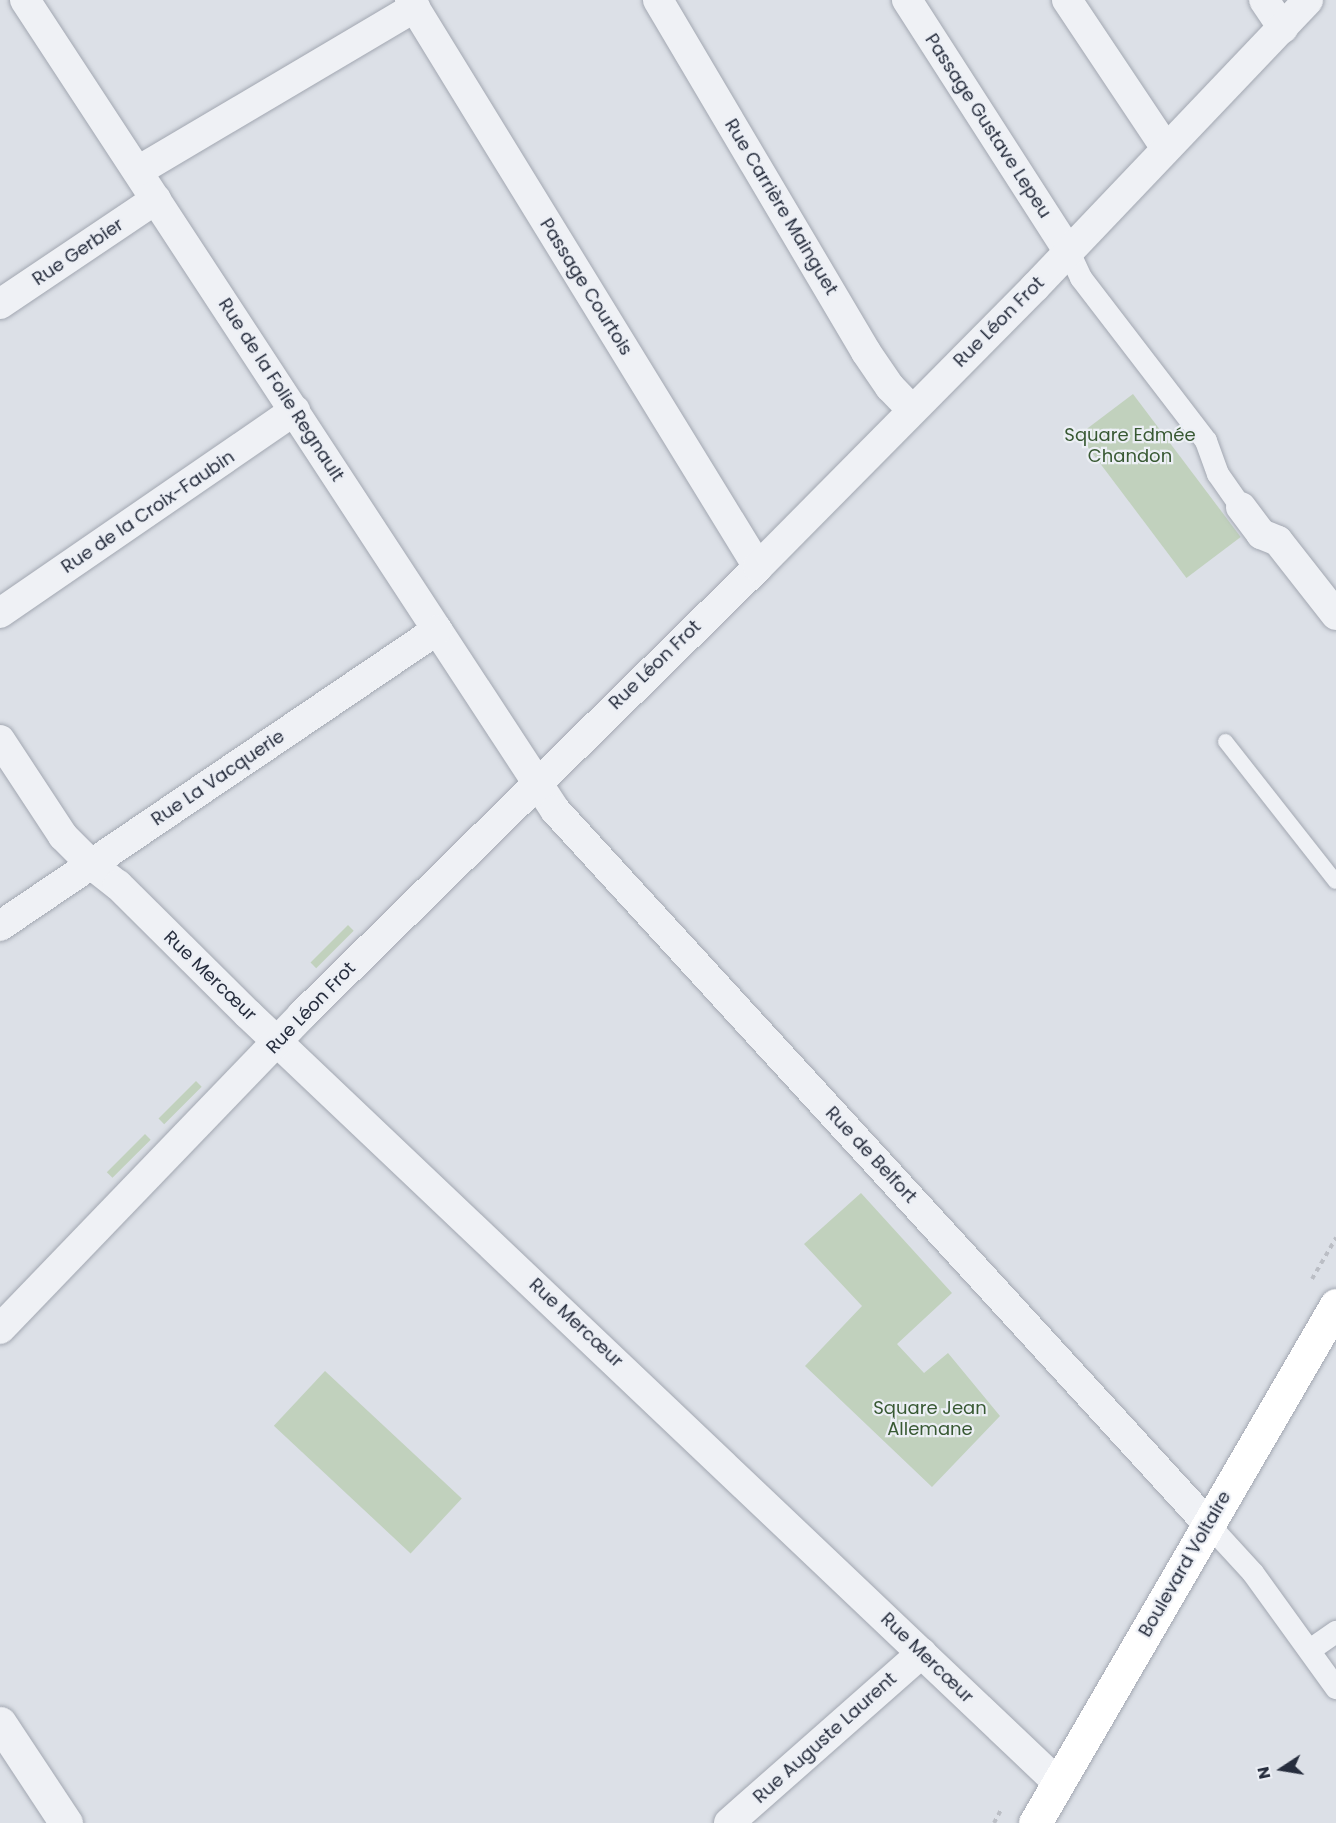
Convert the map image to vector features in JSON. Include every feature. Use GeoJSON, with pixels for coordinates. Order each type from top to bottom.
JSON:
{"type":"FeatureCollection","features":[{"type":"Feature","properties":{"kind":"main road","name":"Boulevard Voltaire"},"geometry":{"type":"LineString","coordinates":[[1035,1823],[1336,1308]]}},
{"type":"Feature","properties":{"kind":"street","name":"Rue de la Folie Regnault"},"geometry":{"type":"LineString","coordinates":[[25,0],[537,781]]}},
{"type":"Feature","properties":{"kind":"street","name":"Rue Carrière Mainguet"},"geometry":{"type":"LineString","coordinates":[[658,0],[866,352],[890,387],[911,409]]}},
{"type":"Feature","properties":{"kind":"street","name":"Passage Gustave Lepeu"},"geometry":{"type":"LineString","coordinates":[[907,0],[1069,252]]}},
{"type":"Feature","properties":{"kind":"street"},"geometry":{"type":"LineString","coordinates":[[1067,0],[1165,147]]}},
{"type":"Feature","properties":{"kind":"street"},"geometry":{"type":"LineString","coordinates":[[1264,0],[1283,28]]}},
{"type":"Feature","properties":{"kind":"street","name":"Rue Léon Frot"},"geometry":{"type":"LineString","coordinates":[[0,1329],[279,1041],[537,781],[758,567],[911,409],[1069,252],[1165,147],[1308,0]]}},
{"type":"Feature","properties":{"kind":"street","name":"Passage Courtois"},"geometry":{"type":"LineString","coordinates":[[138,171],[412,3],[758,567]]}},
{"type":"Feature","properties":{"kind":"street","name":"Rue Gerbier"},"geometry":{"type":"LineString","coordinates":[[0,304],[156,199]]}},
{"type":"Feature","properties":{"kind":"street"},"geometry":{"type":"LineString","coordinates":[[1069,252],[1081,278],[1206,441],[1218,474],[1261,534],[1278,541],[1336,615]]}},
{"type":"Feature","properties":{"kind":"street","name":"Rue de la Croix-Faubin"},"geometry":{"type":"LineString","coordinates":[[0,613],[295,410]]}},
{"type":"Feature","properties":{"kind":"street","name":"Rue La Vacquerie"},"geometry":{"type":"LineString","coordinates":[[0,926],[92,866],[437,630]]}},
{"type":"Feature","properties":{"kind":"street","name":"Rue Mercœur"},"geometry":{"type":"LineString","coordinates":[[0,740],[63,836],[92,866],[118,885],[1058,1783]]}},
{"type":"Feature","properties":{"kind":"street","name":"Rue de Belfort"},"geometry":{"type":"LineString","coordinates":[[537,781],[555,810],[1209,1525]]}},
{"type":"Feature","properties":{"kind":"street"},"geometry":{"type":"LineString","coordinates":[[1209,1525],[1253,1573],[1336,1688]]}},
{"type":"Feature","properties":{"kind":"street"},"geometry":{"type":"LineString","coordinates":[[1310,1650],[1336,1632]]}},
{"type":"Feature","properties":{"kind":"street","name":"Rue Auguste Laurent"},"geometry":{"type":"LineString","coordinates":[[729,1823],[922,1653]]}},
{"type":"Feature","properties":{"kind":"street"},"geometry":{"type":"LineString","coordinates":[[0,1723],[66,1823]]}},
{"type":"Feature","properties":{"kind":"lane"},"geometry":{"type":"LineString","coordinates":[[1225,741],[1335,881]]}},
{"type":"Feature","properties":{"kind":"green space","name":"Square Edmée Chandon"},"geometry":{"type":"Polygon","coordinates":[[[1133,394],[1241,537],[1186,578],[1079,435],[1133,394]]]}},
{"type":"Feature","properties":{"kind":"green space"},"geometry":{"type":"Polygon","coordinates":[[[348,925],[354,931],[316,968],[311,962],[348,925]]]}},
{"type":"Feature","properties":{"kind":"green space"},"geometry":{"type":"Polygon","coordinates":[[[196,1081],[202,1087],[164,1124],[159,1118],[196,1081]]]}},
{"type":"Feature","properties":{"kind":"green space"},"geometry":{"type":"Polygon","coordinates":[[[145,1134],[151,1140],[112,1178],[107,1172],[145,1134]]]}},
{"type":"Feature","properties":{"kind":"green space","name":"Square Jean Allemane"},"geometry":{"type":"Polygon","coordinates":[[[861,1193],[952,1293],[897,1344],[924,1373],[948,1353],[1000,1416],[932,1487],[805,1366],[862,1306],[804,1244],[861,1193]]]}},
{"type":"Feature","properties":{"kind":"green space"},"geometry":{"type":"Polygon","coordinates":[[[325,1371],[462,1499],[411,1553],[274,1426],[325,1371]]]}}]}
